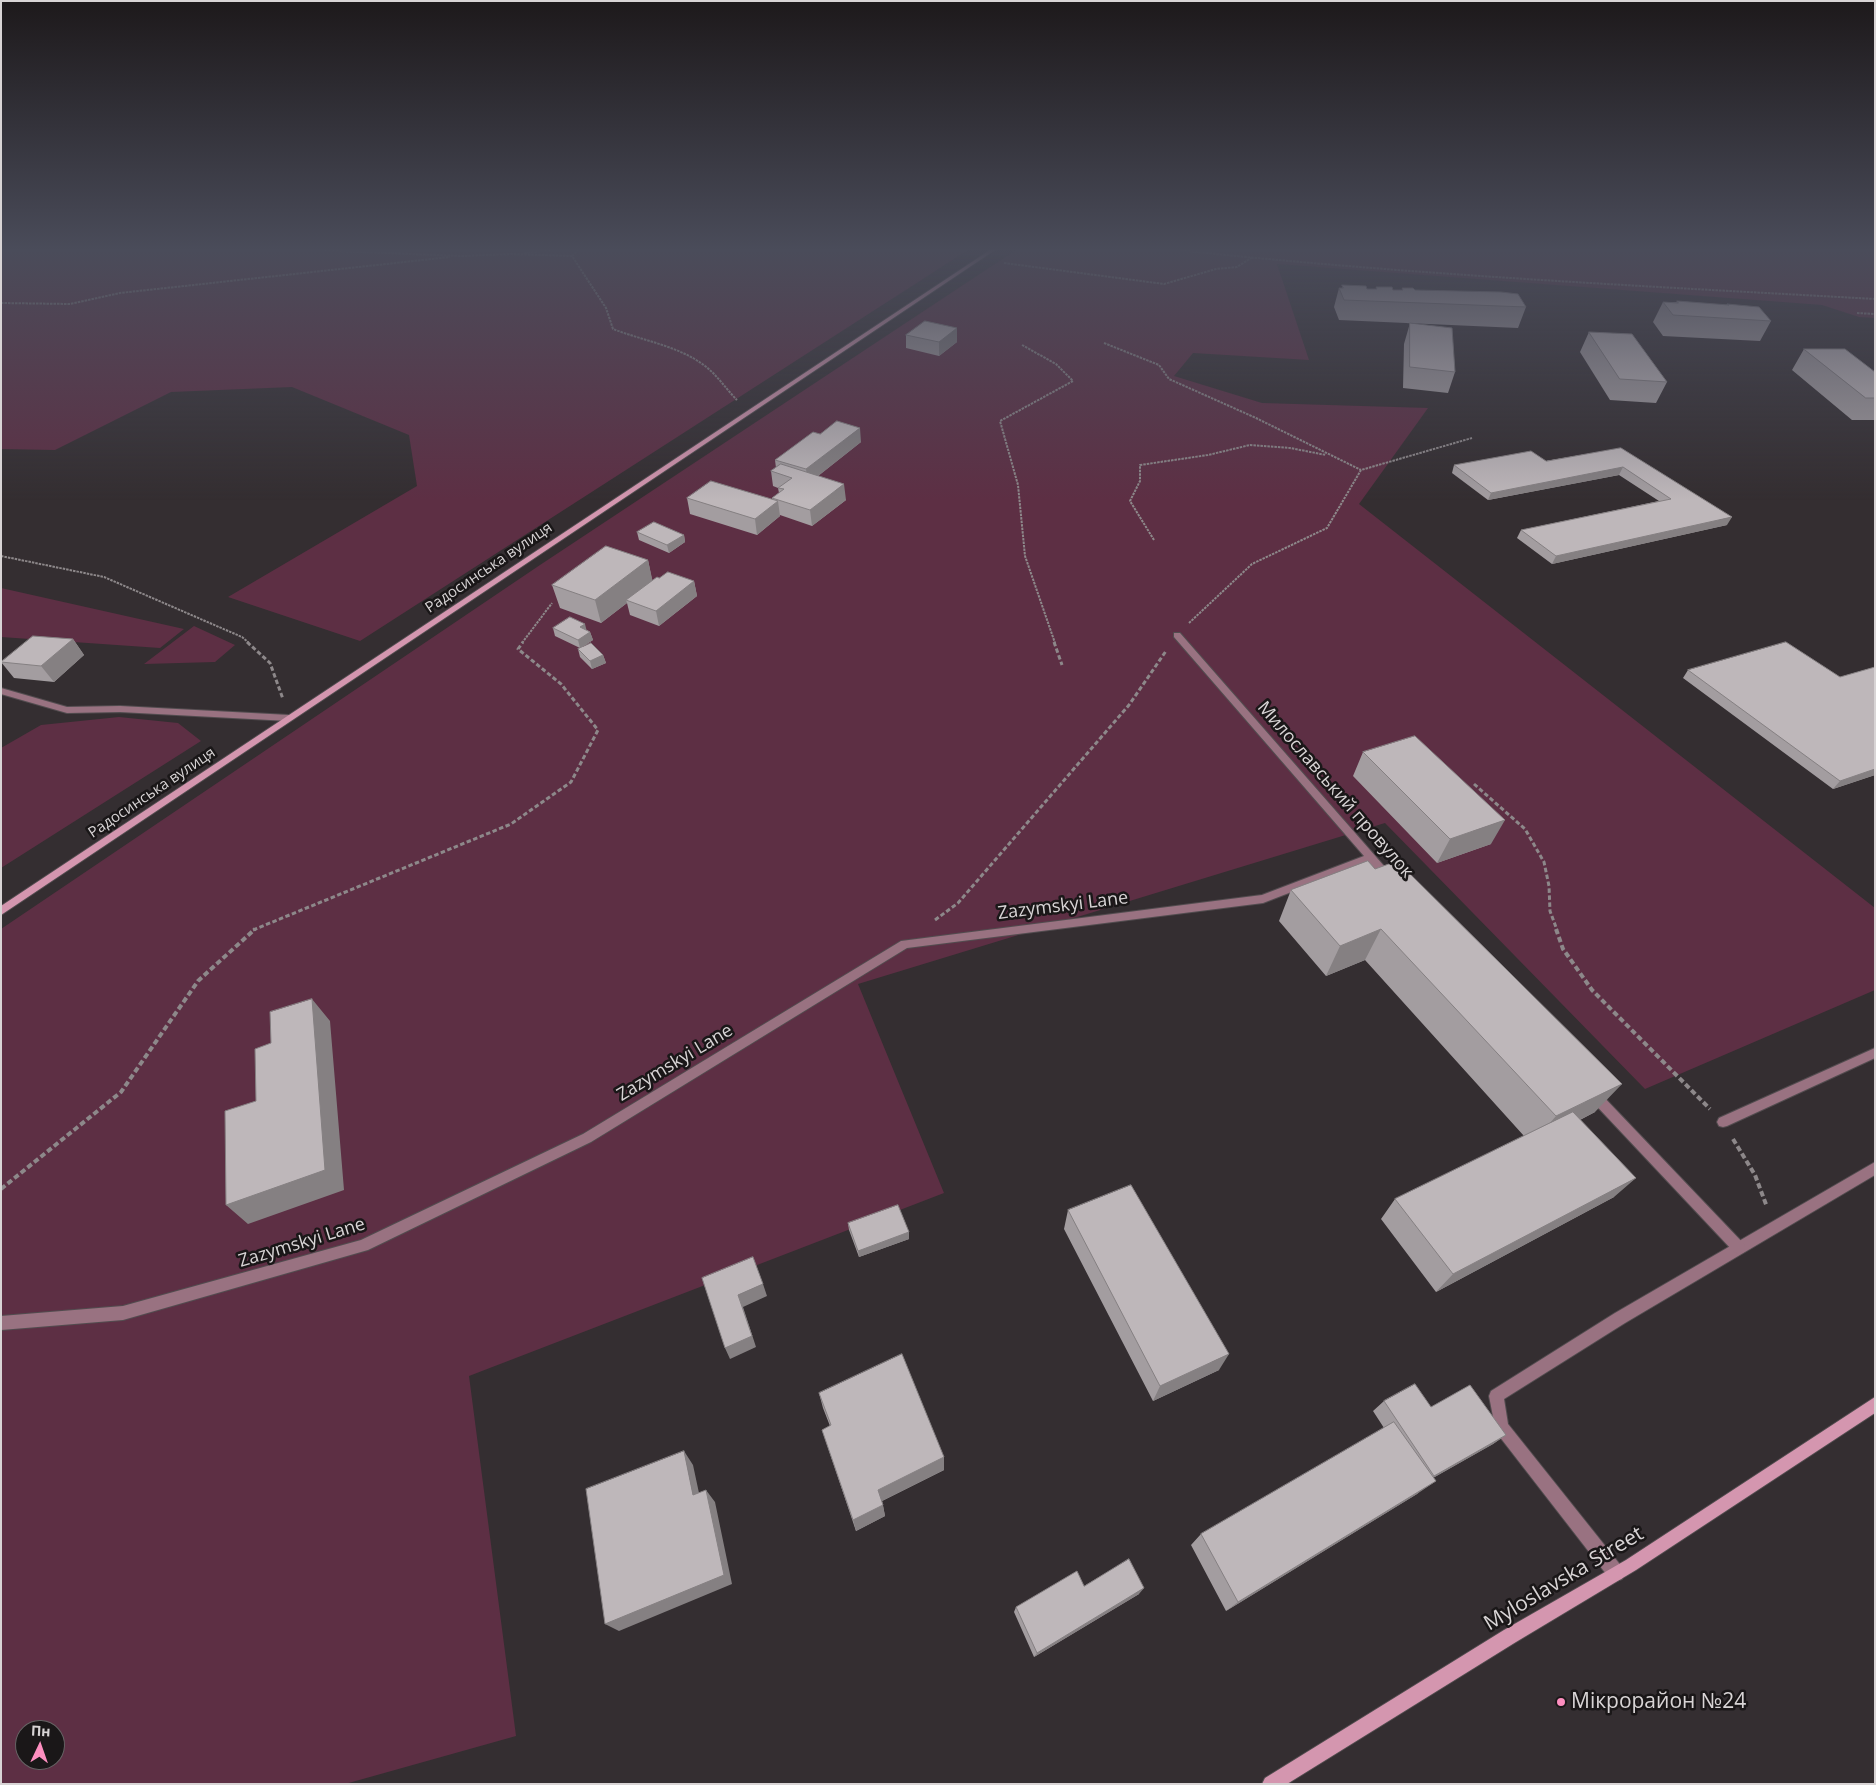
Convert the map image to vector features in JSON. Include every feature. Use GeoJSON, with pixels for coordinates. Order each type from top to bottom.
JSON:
{"type":"FeatureCollection","features":[{"type":"Feature","properties":{"kind":"main road","name":"Радосинська вулиця"},"geometry":{"type":"LineString","coordinates":[[1,911],[867,333]]}},
{"type":"Feature","properties":{"kind":"main road","name":"Myloslavska Street"},"geometry":{"type":"LineString","coordinates":[[1271,1784],[1616,1573],[1875,1404]]}},
{"type":"Feature","properties":{"kind":"street","name":"Милославський провулок"},"geometry":{"type":"LineString","coordinates":[[1177,635],[1370,858],[1397,886]]}},
{"type":"Feature","properties":{"kind":"street"},"geometry":{"type":"LineString","coordinates":[[1,691],[67,710],[120,709],[289,718]]}},
{"type":"Feature","properties":{"kind":"street","name":"Zazymskyi Lane"},"geometry":{"type":"LineString","coordinates":[[1,1323],[122,1313],[363,1246],[587,1138],[905,944],[1263,899],[1370,858]]}},
{"type":"Feature","properties":{"kind":"street"},"geometry":{"type":"LineString","coordinates":[[1723,1122],[1875,1053]]}},
{"type":"Feature","properties":{"kind":"street"},"geometry":{"type":"LineString","coordinates":[[1585,1086],[1739,1248]]}},
{"type":"Feature","properties":{"kind":"street"},"geometry":{"type":"LineString","coordinates":[[1616,1573],[1502,1428],[1496,1396],[1620,1318],[1875,1168]]}},
{"type":"Feature","properties":{"kind":"path"},"geometry":{"type":"LineString","coordinates":[[623,333],[688,355],[707,367],[749,412]]}},
{"type":"Feature","properties":{"kind":"path"},"geometry":{"type":"LineString","coordinates":[[1104,344],[1159,365],[1169,379],[1361,470],[1472,438]]}},
{"type":"Feature","properties":{"kind":"path"},"geometry":{"type":"LineString","coordinates":[[1022,345],[1056,364],[1073,381],[1000,421],[1018,486],[1025,556],[1062,665]]}},
{"type":"Feature","properties":{"kind":"path"},"geometry":{"type":"LineString","coordinates":[[1154,540],[1130,501],[1140,481],[1140,465],[1208,455],[1250,445],[1290,448],[1331,456]]}},
{"type":"Feature","properties":{"kind":"path"},"geometry":{"type":"LineString","coordinates":[[935,920],[958,903],[1130,705],[1177,635],[1252,564],[1328,528],[1361,470]]}},
{"type":"Feature","properties":{"kind":"path"},"geometry":{"type":"LineString","coordinates":[[1,556],[104,577],[242,637],[270,663],[289,718]]}},
{"type":"Feature","properties":{"kind":"path"},"geometry":{"type":"LineString","coordinates":[[1,1189],[121,1092],[198,982],[253,930],[511,824],[571,782],[598,730],[561,684],[518,649],[552,603]]}},
{"type":"Feature","properties":{"kind":"path"},"geometry":{"type":"LineString","coordinates":[[1474,784],[1525,829],[1544,862],[1549,886],[1550,911],[1563,949],[1592,990],[1723,1122],[1755,1175],[1775,1226]]}},
{"type":"Feature","properties":{"kind":"shaded area"},"geometry":{"type":"Polygon","coordinates":[[[1,333],[838,333],[360,641],[228,597],[417,486],[409,435],[292,387],[171,392],[55,450],[1,449],[1,333]]]}},
{"type":"Feature","properties":{"kind":"shaded area"},"geometry":{"type":"Polygon","coordinates":[[[890,333],[1300,333],[1309,360],[1193,353],[1174,376],[1262,403],[1428,408],[1359,504],[1875,908],[1875,990],[1645,1089],[1385,823],[858,984],[944,1193],[469,1376],[516,1736],[345,1784],[1,1784],[1,929],[540,565],[890,333]]]}},
{"type":"Feature","properties":{"kind":"shaded area"},"geometry":{"type":"Polygon","coordinates":[[[1,588],[184,629],[160,648],[1,637],[1,588]]]}},
{"type":"Feature","properties":{"kind":"shaded area"},"geometry":{"type":"Polygon","coordinates":[[[194,626],[235,645],[215,662],[144,664],[194,626]]]}},
{"type":"Feature","properties":{"kind":"shaded area"},"geometry":{"type":"Polygon","coordinates":[[[119,717],[178,723],[201,741],[1,868],[1,748],[41,725],[119,717]]]}},
{"type":"Feature","properties":{"kind":"building"},"geometry":{"type":"Polygon","coordinates":[[[908,333],[950,333],[939,342],[906,335],[908,333]]]}},
{"type":"Feature","properties":{"kind":"building"},"geometry":{"type":"Polygon","coordinates":[[[1410,333],[1452,333],[1455,372],[1410,367],[1410,333]]]}},
{"type":"Feature","properties":{"kind":"building"},"geometry":{"type":"Polygon","coordinates":[[[1590,333],[1632,334],[1667,382],[1620,379],[1590,333]]]}},
{"type":"Feature","properties":{"kind":"building"},"geometry":{"type":"Polygon","coordinates":[[[1804,349],[1845,349],[1875,372],[1875,398],[1866,398],[1804,349]]]}},
{"type":"Feature","properties":{"kind":"building"},"geometry":{"type":"Polygon","coordinates":[[[837,421],[860,428],[806,469],[775,460],[813,432],[820,434],[837,421]]]}},
{"type":"Feature","properties":{"kind":"building"},"geometry":{"type":"Polygon","coordinates":[[[1621,448],[1732,517],[1556,556],[1521,530],[1671,499],[1623,467],[1491,493],[1454,465],[1531,451],[1546,461],[1621,448]]]}},
{"type":"Feature","properties":{"kind":"building"},"geometry":{"type":"Polygon","coordinates":[[[781,464],[844,484],[810,510],[772,498],[784,489],[778,488],[792,478],[771,471],[781,464]]]}},
{"type":"Feature","properties":{"kind":"building"},"geometry":{"type":"Polygon","coordinates":[[[711,481],[778,501],[755,519],[687,498],[711,481]]]}},
{"type":"Feature","properties":{"kind":"building"},"geometry":{"type":"Polygon","coordinates":[[[654,522],[684,535],[667,545],[637,532],[654,522]]]}},
{"type":"Feature","properties":{"kind":"building"},"geometry":{"type":"Polygon","coordinates":[[[606,546],[648,560],[595,600],[552,585],[606,546]]]}},
{"type":"Feature","properties":{"kind":"building"},"geometry":{"type":"Polygon","coordinates":[[[668,572],[694,581],[656,611],[626,600],[657,577],[659,578],[668,572]]]}},
{"type":"Feature","properties":{"kind":"building"},"geometry":{"type":"Polygon","coordinates":[[[570,617],[585,624],[580,627],[590,632],[578,640],[553,628],[570,617]]]}},
{"type":"Feature","properties":{"kind":"building"},"geometry":{"type":"Polygon","coordinates":[[[33,636],[73,639],[41,666],[1,662],[33,636]]]}},
{"type":"Feature","properties":{"kind":"building"},"geometry":{"type":"Polygon","coordinates":[[[1786,642],[1840,677],[1875,667],[1875,769],[1840,781],[1688,670],[1786,642]]]}},
{"type":"Feature","properties":{"kind":"building"},"geometry":{"type":"Polygon","coordinates":[[[591,643],[603,655],[590,661],[578,649],[591,643]]]}},
{"type":"Feature","properties":{"kind":"building"},"geometry":{"type":"Polygon","coordinates":[[[1415,736],[1505,820],[1450,839],[1363,752],[1415,736]]]}},
{"type":"Feature","properties":{"kind":"building"},"geometry":{"type":"Polygon","coordinates":[[[1368,861],[1375,869],[1397,861],[1622,1084],[1556,1116],[1381,929],[1340,946],[1291,890],[1368,861]]]}},
{"type":"Feature","properties":{"kind":"building"},"geometry":{"type":"Polygon","coordinates":[[[312,999],[325,1170],[226,1205],[225,1111],[256,1101],[255,1049],[271,1043],[270,1012],[312,999]]]}},
{"type":"Feature","properties":{"kind":"building"},"geometry":{"type":"Polygon","coordinates":[[[1573,1112],[1636,1178],[1453,1274],[1395,1199],[1573,1112]]]}},
{"type":"Feature","properties":{"kind":"building"},"geometry":{"type":"Polygon","coordinates":[[[1131,1185],[1229,1354],[1160,1386],[1068,1210],[1131,1185]]]}},
{"type":"Feature","properties":{"kind":"building"},"geometry":{"type":"Polygon","coordinates":[[[898,1205],[909,1232],[858,1251],[848,1223],[898,1205]]]}},
{"type":"Feature","properties":{"kind":"building"},"geometry":{"type":"Polygon","coordinates":[[[753,1257],[763,1284],[738,1295],[752,1336],[725,1348],[702,1278],[753,1257]]]}},
{"type":"Feature","properties":{"kind":"building"},"geometry":{"type":"Polygon","coordinates":[[[902,1354],[944,1457],[878,1490],[883,1505],[853,1520],[822,1430],[831,1425],[819,1393],[902,1354]]]}},
{"type":"Feature","properties":{"kind":"building"},"geometry":{"type":"Polygon","coordinates":[[[1415,1384],[1431,1407],[1470,1385],[1506,1435],[1434,1476],[1384,1401],[1415,1384]]]}},
{"type":"Feature","properties":{"kind":"building"},"geometry":{"type":"Polygon","coordinates":[[[1394,1422],[1436,1481],[1238,1602],[1201,1534],[1394,1422]]]}},
{"type":"Feature","properties":{"kind":"building"},"geometry":{"type":"Polygon","coordinates":[[[684,1451],[693,1495],[706,1490],[724,1575],[605,1624],[586,1489],[684,1451]]]}},
{"type":"Feature","properties":{"kind":"building"},"geometry":{"type":"Polygon","coordinates":[[[1129,1559],[1144,1588],[1037,1653],[1016,1607],[1077,1571],[1084,1586],[1129,1559]]]}},
{"type":"Feature","properties":{"kind":"place","name":"Мікрорайон №24"},"geometry":{"type":"Point","coordinates":[1561,1702]}}]}
